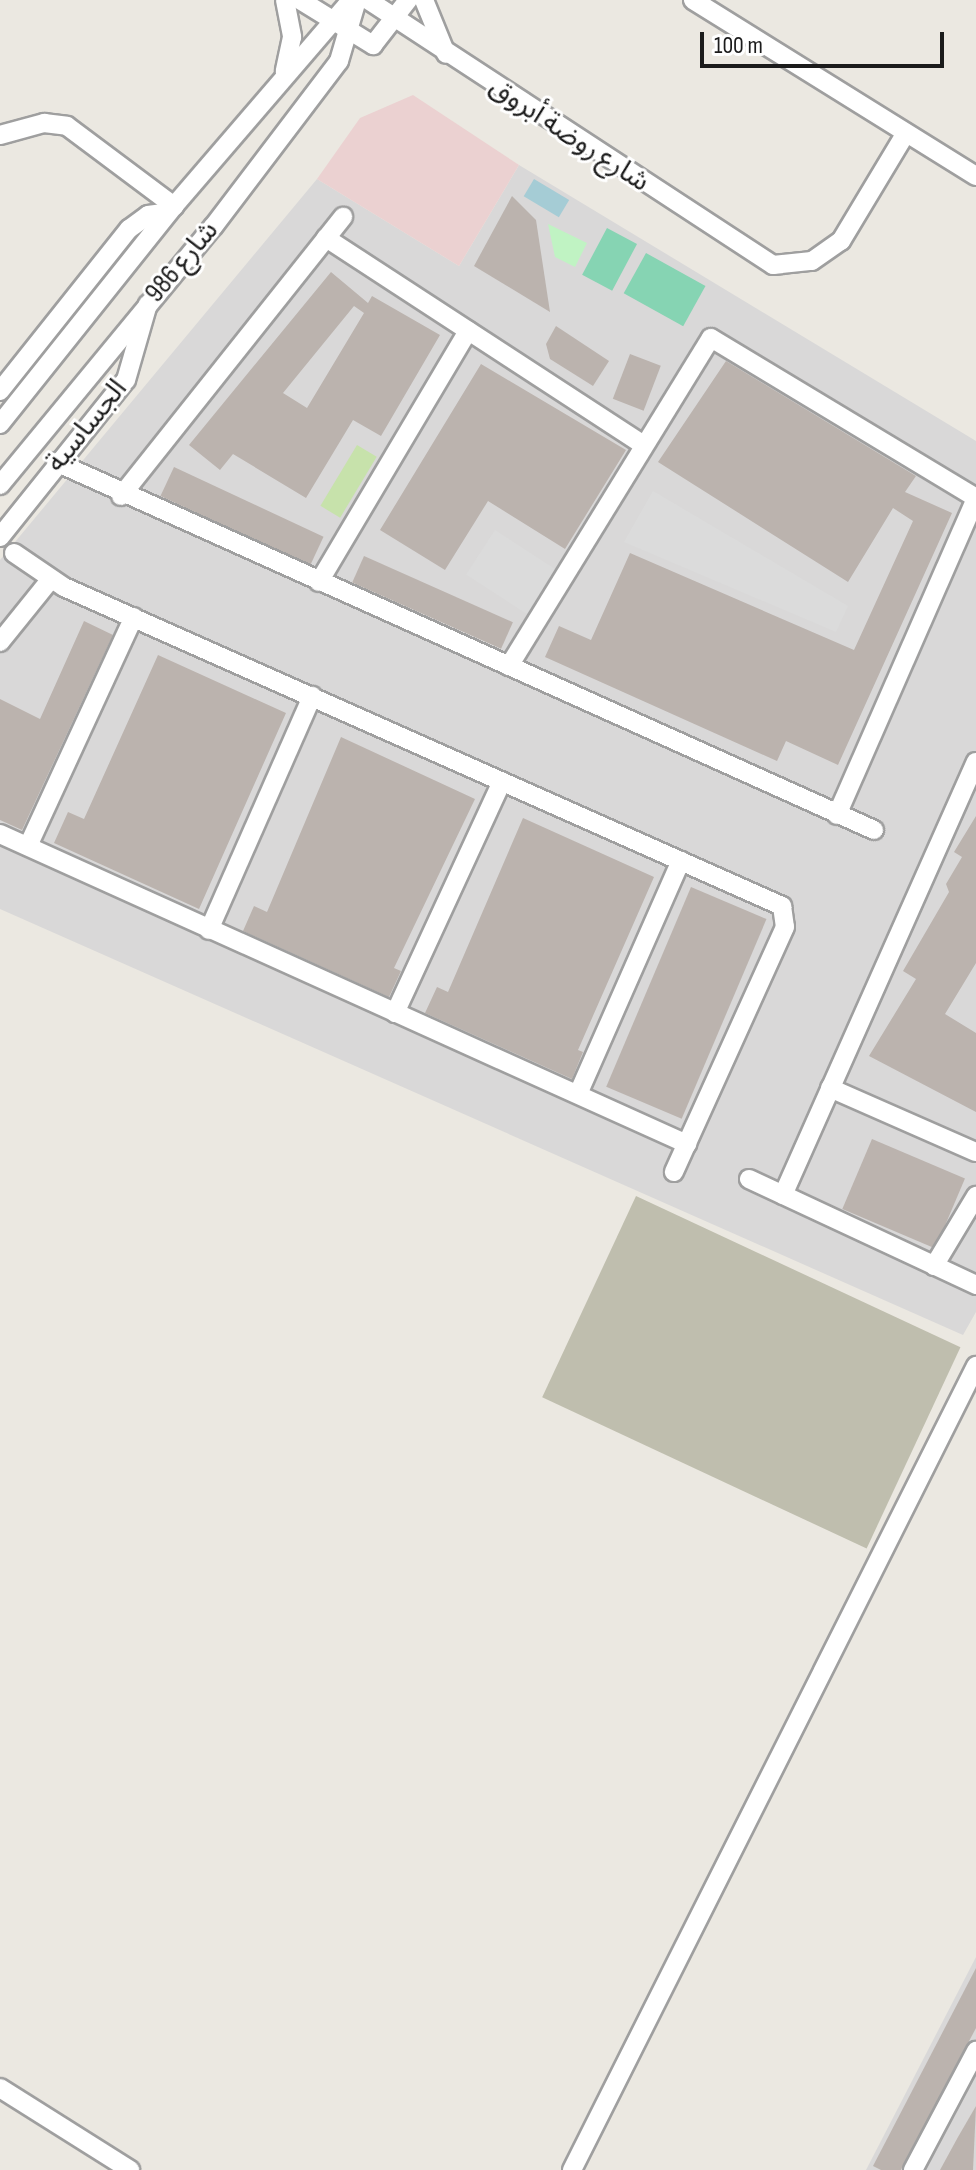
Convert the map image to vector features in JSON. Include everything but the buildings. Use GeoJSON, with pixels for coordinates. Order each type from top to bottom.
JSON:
{"type":"FeatureCollection","features":[{"type":"Feature","properties":{"kind":"street"},"geometry":{"type":"LineString","coordinates":[[284,76],[292,37],[285,0]]}},
{"type":"Feature","properties":{"kind":"street"},"geometry":{"type":"LineString","coordinates":[[300,0],[373,45],[408,0]]}},
{"type":"Feature","properties":{"kind":"street","name":"شارع 986"},"geometry":{"type":"LineString","coordinates":[[0,424],[172,209],[351,0]]}},
{"type":"Feature","properties":{"kind":"street","name":"شارع 986"},"geometry":{"type":"LineString","coordinates":[[0,485],[332,70],[352,31],[357,0]]}},
{"type":"Feature","properties":{"kind":"street","name":"شارع روضة أبروق"},"geometry":{"type":"LineString","coordinates":[[368,0],[392,21],[450,59],[773,265],[812,261],[841,241],[906,133]]}},
{"type":"Feature","properties":{"kind":"street"},"geometry":{"type":"LineString","coordinates":[[424,0],[450,59]]}},
{"type":"Feature","properties":{"kind":"street"},"geometry":{"type":"LineString","coordinates":[[693,0],[976,176]]}},
{"type":"Feature","properties":{"kind":"street"},"geometry":{"type":"LineString","coordinates":[[0,135],[44,123],[67,126],[172,209]]}},
{"type":"Feature","properties":{"kind":"street"},"geometry":{"type":"LineString","coordinates":[[0,391],[129,229],[148,215],[172,209]]}},
{"type":"Feature","properties":{"kind":"street"},"geometry":{"type":"LineString","coordinates":[[121,496],[343,217]]}},
{"type":"Feature","properties":{"kind":"street"},"geometry":{"type":"LineString","coordinates":[[326,238],[644,445]]}},
{"type":"Feature","properties":{"kind":"street","name":"الجساسية"},"geometry":{"type":"LineString","coordinates":[[0,537],[56,462],[126,380],[148,303]]}},
{"type":"Feature","properties":{"kind":"street"},"geometry":{"type":"LineString","coordinates":[[319,582],[468,331]]}},
{"type":"Feature","properties":{"kind":"street"},"geometry":{"type":"LineString","coordinates":[[509,666],[711,338],[976,498],[837,815]]}},
{"type":"Feature","properties":{"kind":"street"},"geometry":{"type":"LineString","coordinates":[[56,462],[121,496],[874,830]]}},
{"type":"Feature","properties":{"kind":"street"},"geometry":{"type":"LineString","coordinates":[[14,553],[50,580],[782,906],[786,916],[674,1172]]}},
{"type":"Feature","properties":{"kind":"street"},"geometry":{"type":"LineString","coordinates":[[0,642],[50,580]]}},
{"type":"Feature","properties":{"kind":"street"},"geometry":{"type":"LineString","coordinates":[[28,846],[134,617]]}},
{"type":"Feature","properties":{"kind":"street"},"geometry":{"type":"LineString","coordinates":[[209,930],[312,696]]}},
{"type":"Feature","properties":{"kind":"street"},"geometry":{"type":"LineString","coordinates":[[783,1195],[976,762]]}},
{"type":"Feature","properties":{"kind":"street"},"geometry":{"type":"LineString","coordinates":[[395,1013],[502,781]]}},
{"type":"Feature","properties":{"kind":"street"},"geometry":{"type":"LineString","coordinates":[[0,834],[687,1144]]}},
{"type":"Feature","properties":{"kind":"street"},"geometry":{"type":"LineString","coordinates":[[578,1094],[681,861]]}},
{"type":"Feature","properties":{"kind":"street"},"geometry":{"type":"LineString","coordinates":[[830,1088],[976,1152]]}},
{"type":"Feature","properties":{"kind":"street"},"geometry":{"type":"LineString","coordinates":[[749,1179],[976,1285]]}},
{"type":"Feature","properties":{"kind":"street"},"geometry":{"type":"LineString","coordinates":[[934,1266],[976,1196]]}},
{"type":"Feature","properties":{"kind":"street"},"geometry":{"type":"LineString","coordinates":[[572,2170],[976,1366]]}},
{"type":"Feature","properties":{"kind":"street"},"geometry":{"type":"LineString","coordinates":[[913,2170],[974,2059]]}},
{"type":"Feature","properties":{"kind":"street"},"geometry":{"type":"LineString","coordinates":[[0,2088],[130,2170]]}},
{"type":"Feature","properties":{"kind":"shaded area"},"geometry":{"type":"Polygon","coordinates":[[[413,95],[519,165],[459,266],[317,179],[360,118],[413,95]]]}},
{"type":"Feature","properties":{"kind":"shaded area"},"geometry":{"type":"Polygon","coordinates":[[[519,165],[976,441],[976,1312],[963,1335],[0,909],[0,560],[317,179],[459,266],[519,165]]]}},
{"type":"Feature","properties":{"kind":"shaded area"},"geometry":{"type":"Polygon","coordinates":[[[653,491],[848,606],[836,632],[624,542],[653,491]]]}},
{"type":"Feature","properties":{"kind":"shaded area"},"geometry":{"type":"Polygon","coordinates":[[[495,530],[560,572],[531,616],[466,574],[495,530]]]}},
{"type":"Feature","properties":{"kind":"shaded area"},"geometry":{"type":"Polygon","coordinates":[[[636,1196],[960,1347],[867,1548],[542,1397],[636,1196]]]}},
{"type":"Feature","properties":{"kind":"shaded area"},"geometry":{"type":"Polygon","coordinates":[[[976,1957],[976,2170],[866,2170],[976,1957]]]}},
{"type":"Feature","properties":{"kind":"green space"},"geometry":{"type":"Polygon","coordinates":[[[548,224],[587,243],[575,267],[555,257],[548,224]]]}},
{"type":"Feature","properties":{"kind":"green space"},"geometry":{"type":"Polygon","coordinates":[[[607,228],[637,244],[612,291],[582,275],[607,228]]]}},
{"type":"Feature","properties":{"kind":"green space"},"geometry":{"type":"Polygon","coordinates":[[[646,253],[705,286],[683,326],[624,293],[646,253]]]}},
{"type":"Feature","properties":{"kind":"green space"},"geometry":{"type":"Polygon","coordinates":[[[357,445],[377,457],[340,518],[320,506],[357,445]]]}},
{"type":"Feature","properties":{"kind":"water"},"geometry":{"type":"Polygon","coordinates":[[[534,179],[569,200],[559,217],[524,196],[534,179]]]}}]}
